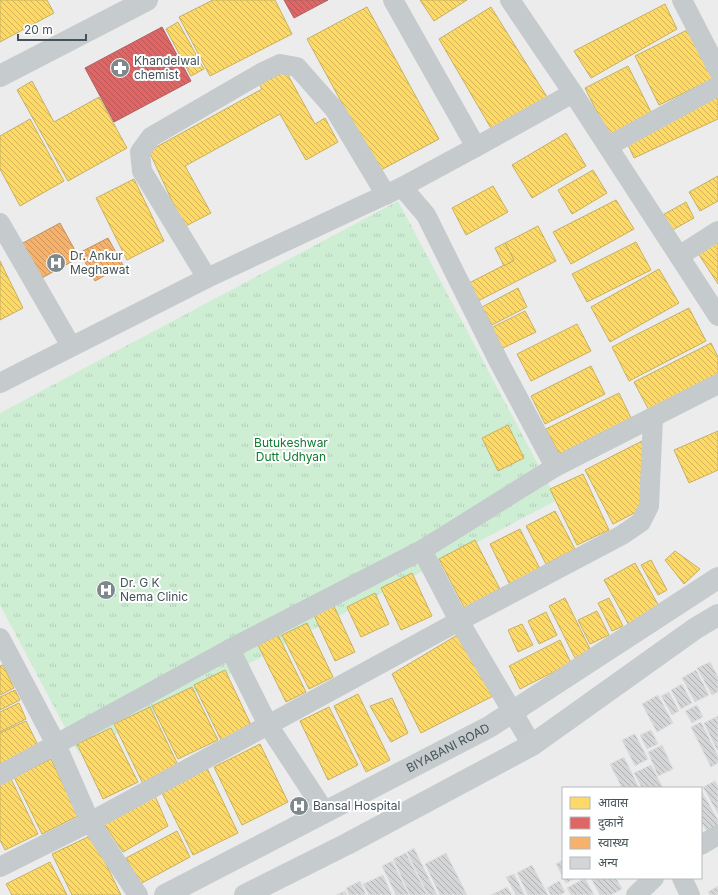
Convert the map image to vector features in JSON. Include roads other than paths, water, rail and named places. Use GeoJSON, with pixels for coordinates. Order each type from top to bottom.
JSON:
{"type":"FeatureCollection","features":[{"type":"Feature","properties":{"kind":"main road"},"geometry":{"type":"LineString","coordinates":[[0,76],[147,0]]}},
{"type":"Feature","properties":{"kind":"main road","name":"BIYABANI ROAD"},"geometry":{"type":"LineString","coordinates":[[165,895],[489,727],[718,578]]}},
{"type":"Feature","properties":{"kind":"main road"},"geometry":{"type":"LineString","coordinates":[[245,895],[347,844],[532,745],[696,628],[718,615]]}},
{"type":"Feature","properties":{"kind":"street"},"geometry":{"type":"LineString","coordinates":[[393,0],[476,148]]}},
{"type":"Feature","properties":{"kind":"street"},"geometry":{"type":"LineString","coordinates":[[510,0],[608,146],[718,316]]}},
{"type":"Feature","properties":{"kind":"street"},"geometry":{"type":"LineString","coordinates":[[682,0],[718,70]]}},
{"type":"Feature","properties":{"kind":"street"},"geometry":{"type":"LineString","coordinates":[[207,278],[142,170],[140,152],[151,137],[263,72],[280,64],[297,67],[335,110],[394,191],[426,215],[499,362],[555,467]]}},
{"type":"Feature","properties":{"kind":"street"},"geometry":{"type":"LineString","coordinates":[[608,146],[718,86]]}},
{"type":"Feature","properties":{"kind":"street"},"geometry":{"type":"LineString","coordinates":[[0,382],[207,278],[394,191],[476,148],[573,93]]}},
{"type":"Feature","properties":{"kind":"street"},"geometry":{"type":"LineString","coordinates":[[679,256],[718,231]]}},
{"type":"Feature","properties":{"kind":"street"},"geometry":{"type":"LineString","coordinates":[[2,232],[71,346]]}},
{"type":"Feature","properties":{"kind":"street"},"geometry":{"type":"LineString","coordinates":[[0,775],[230,648],[422,550],[555,467],[718,384]]}},
{"type":"Feature","properties":{"kind":"street"},"geometry":{"type":"LineString","coordinates":[[0,867],[90,822],[459,621],[622,535],[641,522],[649,506],[653,418]]}},
{"type":"Feature","properties":{"kind":"street"},"geometry":{"type":"LineString","coordinates":[[422,550],[459,621],[532,745]]}},
{"type":"Feature","properties":{"kind":"street"},"geometry":{"type":"LineString","coordinates":[[0,638],[56,744],[90,822],[138,895]]}},
{"type":"Feature","properties":{"kind":"street"},"geometry":{"type":"LineString","coordinates":[[230,648],[268,725],[325,812]]}},
{"type":"Feature","properties":{"kind":"street"},"geometry":{"type":"LineString","coordinates":[[702,844],[718,836]]}},
{"type":"Feature","properties":{"kind":"street"},"geometry":{"type":"LineString","coordinates":[[636,895],[653,879]]}},
{"type":"Feature","properties":{"kind":"street"},"geometry":{"type":"LineString","coordinates":[[682,879],[690,895]]}},
{"type":"Feature","properties":{"kind":"place","name":"Khandelwal chemist"},"geometry":{"type":"Point","coordinates":[120,68]}},
{"type":"Feature","properties":{"kind":"place","name":"Dr. Ankur Meghawat"},"geometry":{"type":"Point","coordinates":[56,263]}},
{"type":"Feature","properties":{"kind":"place","name":"Dr. G K Nema Clinic"},"geometry":{"type":"Point","coordinates":[106,590]}},
{"type":"Feature","properties":{"kind":"place","name":"Bansal Hospital"},"geometry":{"type":"Point","coordinates":[299,806]}},
{"type":"Feature","properties":{"kind":"park label","name":"Butukeshwar Dutt Udhyan"},"geometry":{"type":"Point","coordinates":[291,450]}}]}
